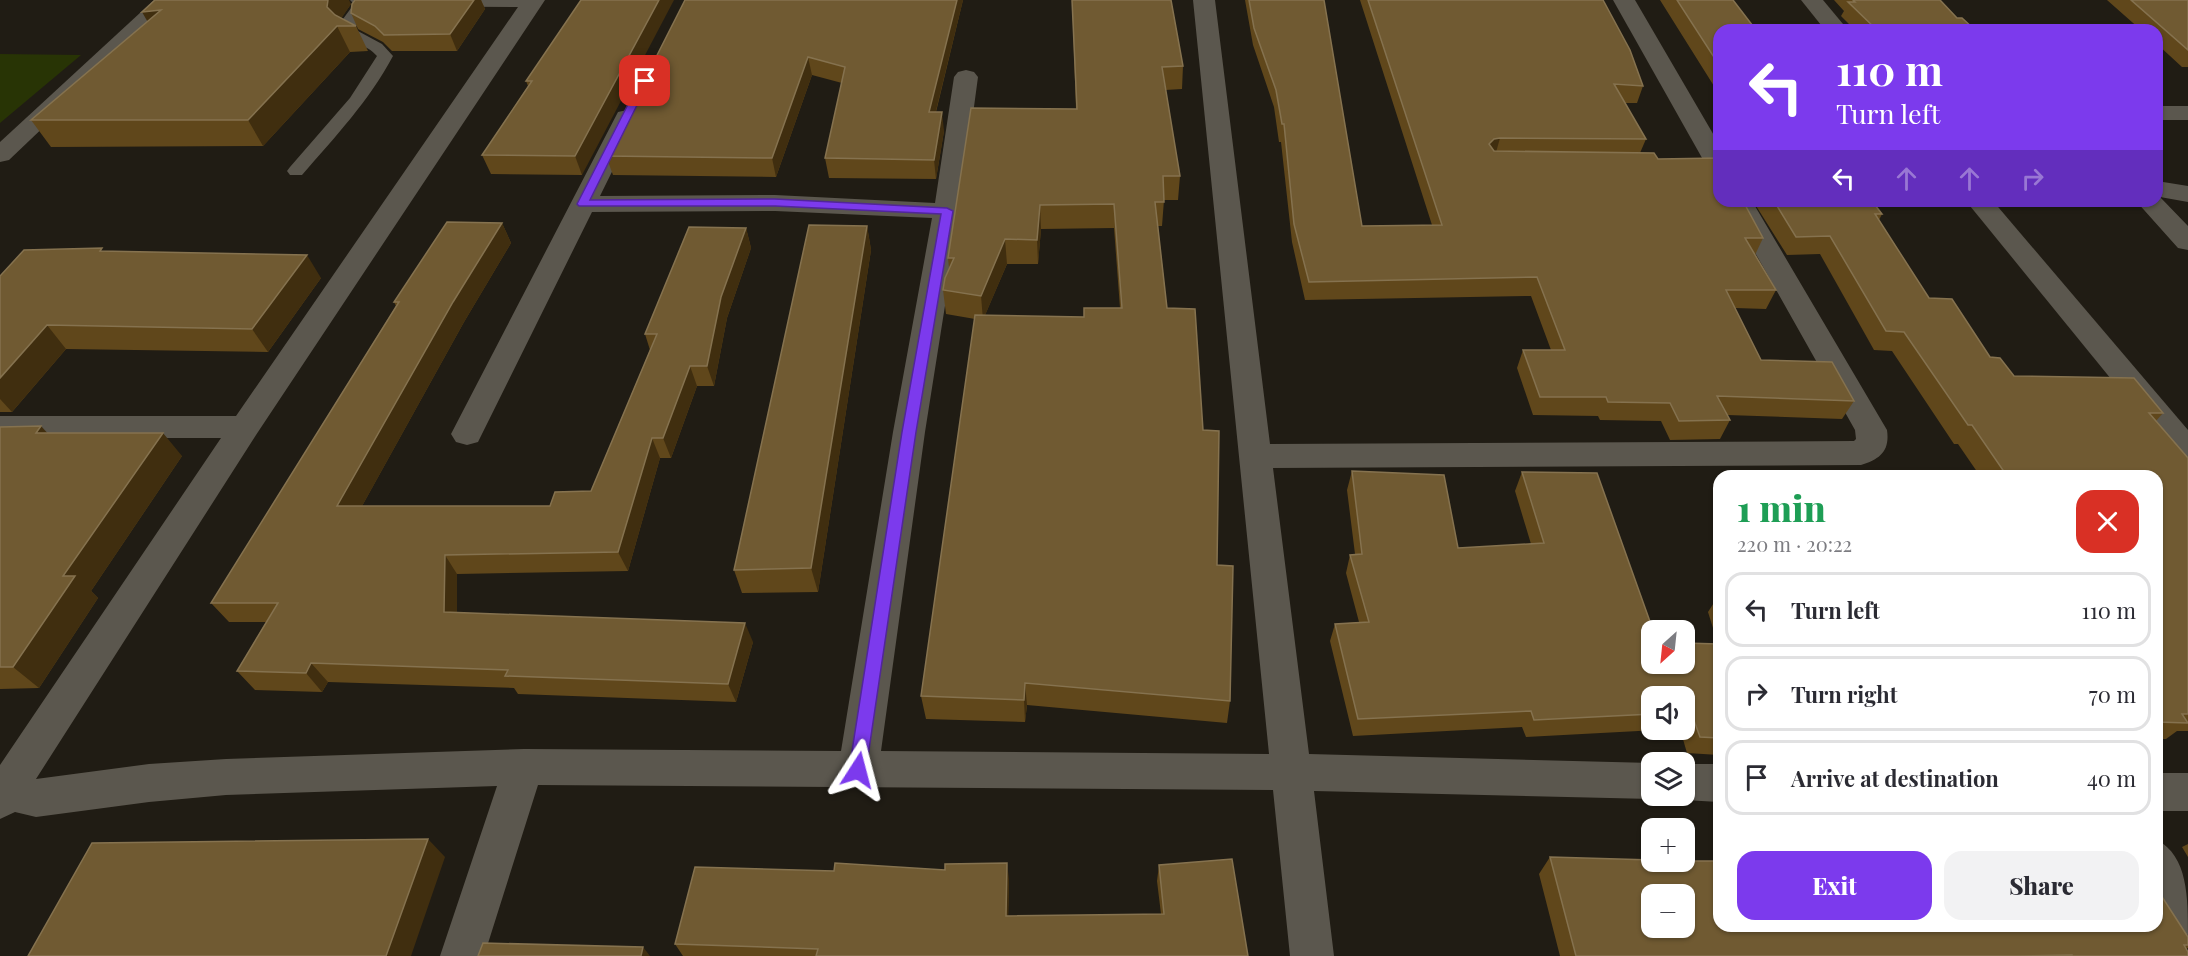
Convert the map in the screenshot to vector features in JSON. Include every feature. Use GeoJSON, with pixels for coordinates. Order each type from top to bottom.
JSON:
{"type":"FeatureCollection","features":[{"type":"Feature","properties":{"kind":"street"},"geometry":{"type":"LineString","coordinates":[[0,154],[166,0]]}},
{"type":"Feature","properties":{"kind":"street"},"geometry":{"type":"LineString","coordinates":[[363,0],[534,0]]}},
{"type":"Feature","properties":{"kind":"street"},"geometry":{"type":"LineString","coordinates":[[534,0],[245,427],[2,794],[36,798],[149,783],[226,777],[524,767],[1292,772],[1641,781]]}},
{"type":"Feature","properties":{"kind":"street"},"geometry":{"type":"LineString","coordinates":[[1204,0],[1312,956]]}},
{"type":"Feature","properties":{"kind":"street"},"geometry":{"type":"LineString","coordinates":[[1624,0],[1713,155]]}},
{"type":"Feature","properties":{"kind":"street"},"geometry":{"type":"LineString","coordinates":[[1812,0],[1832,24]]}},
{"type":"Feature","properties":{"kind":"street"},"geometry":{"type":"LineString","coordinates":[[858,770],[909,432],[947,211],[966,77]]}},
{"type":"Feature","properties":{"kind":"street"},"geometry":{"type":"LineString","coordinates":[[467,434],[639,92]]}},
{"type":"Feature","properties":{"kind":"street"},"geometry":{"type":"LineString","coordinates":[[2163,113],[2188,113]]}},
{"type":"Feature","properties":{"kind":"street"},"geometry":{"type":"LineString","coordinates":[[2163,190],[2188,194]]}},
{"type":"Feature","properties":{"kind":"street"},"geometry":{"type":"LineString","coordinates":[[583,204],[775,202],[947,211]]}},
{"type":"Feature","properties":{"kind":"street"},"geometry":{"type":"LineString","coordinates":[[1254,456],[1821,464],[1861,453],[1873,442],[1871,430],[1742,207]]}},
{"type":"Feature","properties":{"kind":"street"},"geometry":{"type":"LineString","coordinates":[[1984,207],[2188,452]]}},
{"type":"Feature","properties":{"kind":"street"},"geometry":{"type":"LineString","coordinates":[[2155,207],[2188,242]]}},
{"type":"Feature","properties":{"kind":"street"},"geometry":{"type":"LineString","coordinates":[[0,427],[245,427]]}},
{"type":"Feature","properties":{"kind":"street"},"geometry":{"type":"LineString","coordinates":[[462,956],[524,767]]}},
{"type":"Feature","properties":{"kind":"street"},"geometry":{"type":"LineString","coordinates":[[1695,782],[1713,783]]}},
{"type":"Feature","properties":{"kind":"street"},"geometry":{"type":"LineString","coordinates":[[2163,792],[2188,792]]}},
{"type":"Feature","properties":{"kind":"street"},"geometry":{"type":"LineString","coordinates":[[2163,870],[2188,913]]}},
{"type":"Feature","properties":{"kind":"lane"},"geometry":{"type":"LineString","coordinates":[[296,171],[374,78],[385,56],[380,47],[352,36],[348,31],[350,19],[363,0]]}},
{"type":"Feature","properties":{"kind":"lane"},"geometry":{"type":"LineString","coordinates":[[1695,164],[1713,165]]}},
{"type":"Feature","properties":{"kind":"green space"},"geometry":{"type":"Polygon","coordinates":[[[0,54],[81,55],[0,123],[0,54]]]}},
{"type":"Feature","properties":{"kind":"building"},"geometry":{"type":"Polygon","coordinates":[[[155,0],[328,0],[327,7],[335,15],[356,26],[337,26],[248,120],[31,120],[161,10],[142,12],[155,0]]]}},
{"type":"Feature","properties":{"kind":"building"},"geometry":{"type":"Polygon","coordinates":[[[355,0],[474,0],[450,34],[384,35],[375,26],[351,13],[355,0]]]}},
{"type":"Feature","properties":{"kind":"building"},"geometry":{"type":"Polygon","coordinates":[[[581,0],[659,0],[575,156],[482,155],[532,81],[526,81],[581,0]]]}},
{"type":"Feature","properties":{"kind":"building"},"geometry":{"type":"Polygon","coordinates":[[[685,0],[957,0],[929,112],[942,112],[934,160],[825,158],[845,67],[808,57],[772,158],[606,156],[685,0]]]}},
{"type":"Feature","properties":{"kind":"building"},"geometry":{"type":"Polygon","coordinates":[[[1072,0],[1171,0],[1183,66],[1162,67],[1180,176],[1163,176],[1164,202],[1155,202],[1167,308],[1195,309],[1203,430],[1219,431],[1217,565],[1233,566],[1230,701],[1025,683],[1024,700],[921,696],[975,315],[1084,317],[1084,308],[1122,308],[1114,204],[1040,205],[1037,240],[1005,239],[981,296],[943,290],[945,278],[954,258],[948,258],[971,108],[1077,109],[1072,0]]]}},
{"type":"Feature","properties":{"kind":"building"},"geometry":{"type":"Polygon","coordinates":[[[1249,0],[1324,0],[1362,226],[1442,225],[1368,0],[1603,0],[1630,50],[1643,86],[1614,84],[1646,139],[1500,138],[1494,139],[1489,144],[1494,151],[1654,153],[1658,159],[1713,158],[1713,207],[1746,207],[1763,238],[1745,238],[1776,290],[1726,290],[1761,360],[1832,362],[1854,401],[1717,396],[1730,420],[1679,421],[1670,403],[1608,402],[1606,397],[1540,397],[1523,350],[1565,350],[1537,277],[1309,282],[1294,224],[1284,124],[1282,124],[1276,90],[1254,28],[1249,0]]]}},
{"type":"Feature","properties":{"kind":"building"},"geometry":{"type":"Polygon","coordinates":[[[1677,0],[1733,0],[1751,24],[1713,24],[1713,56],[1677,0]]]}},
{"type":"Feature","properties":{"kind":"building"},"geometry":{"type":"Polygon","coordinates":[[[1853,0],[1940,0],[1957,18],[1962,18],[1968,24],[1871,24],[1848,2],[1855,2],[1853,0]]]}},
{"type":"Feature","properties":{"kind":"building"},"geometry":{"type":"Polygon","coordinates":[[[2131,0],[2188,0],[2188,50],[2163,28],[2163,24],[2158,24],[2131,0]]]}},
{"type":"Feature","properties":{"kind":"building"},"geometry":{"type":"Polygon","coordinates":[[[1778,207],[1877,207],[1882,214],[1875,214],[1929,298],[1952,299],[1990,357],[2000,358],[2014,376],[2134,378],[2163,413],[2149,413],[2188,458],[2188,714],[2182,714],[2188,723],[2163,722],[2163,470],[2003,470],[1972,425],[1968,425],[1904,332],[1886,331],[1830,236],[1796,237],[1778,207]]]}},
{"type":"Feature","properties":{"kind":"building"},"geometry":{"type":"Polygon","coordinates":[[[447,222],[502,223],[453,302],[337,506],[550,506],[555,492],[591,491],[657,334],[645,334],[689,227],[746,228],[721,297],[707,366],[690,366],[663,438],[652,438],[618,552],[445,555],[444,612],[745,623],[728,684],[505,676],[508,670],[311,663],[306,673],[237,671],[278,603],[211,603],[399,302],[394,302],[447,222]]]}},
{"type":"Feature","properties":{"kind":"building"},"geometry":{"type":"Polygon","coordinates":[[[809,225],[867,226],[811,568],[734,570],[809,225]]]}},
{"type":"Feature","properties":{"kind":"building"},"geometry":{"type":"Polygon","coordinates":[[[102,248],[100,251],[307,255],[252,329],[47,325],[0,378],[0,276],[24,250],[102,248]]]}},
{"type":"Feature","properties":{"kind":"building"},"geometry":{"type":"Polygon","coordinates":[[[41,426],[36,433],[163,433],[63,576],[75,576],[13,667],[0,667],[0,427],[41,426]]]}},
{"type":"Feature","properties":{"kind":"building"},"geometry":{"type":"Polygon","coordinates":[[[1352,471],[1444,475],[1458,548],[1544,543],[1522,472],[1597,473],[1649,620],[1641,620],[1641,674],[1695,674],[1695,643],[1713,644],[1713,738],[1700,737],[1695,723],[1695,686],[1641,686],[1641,715],[1534,720],[1531,711],[1358,719],[1335,624],[1369,622],[1350,555],[1362,554],[1352,471]]]}},
{"type":"Feature","properties":{"kind":"building"},"geometry":{"type":"Polygon","coordinates":[[[428,839],[386,956],[28,956],[92,843],[428,839]]]}},
{"type":"Feature","properties":{"kind":"building"},"geometry":{"type":"Polygon","coordinates":[[[1550,857],[1641,860],[1641,872],[1695,872],[1695,861],[1713,861],[1713,932],[2163,932],[2163,898],[2188,937],[2188,945],[2184,945],[2188,956],[1576,956],[1550,857]]]}},
{"type":"Feature","properties":{"kind":"building"},"geometry":{"type":"Polygon","coordinates":[[[1232,859],[1248,956],[816,956],[818,949],[675,944],[695,867],[834,871],[835,863],[945,870],[945,864],[1007,863],[1006,916],[1164,914],[1159,865],[1232,859]]]}},
{"type":"Feature","properties":{"kind":"building"},"geometry":{"type":"Polygon","coordinates":[[[483,943],[643,947],[641,956],[478,956],[483,943]]]}},
{"type":"Feature","properties":{"kind":"route"},"geometry":{"type":"LineString","coordinates":[[645,81],[583,204],[775,202],[947,211],[909,432],[858,770]]}}]}
